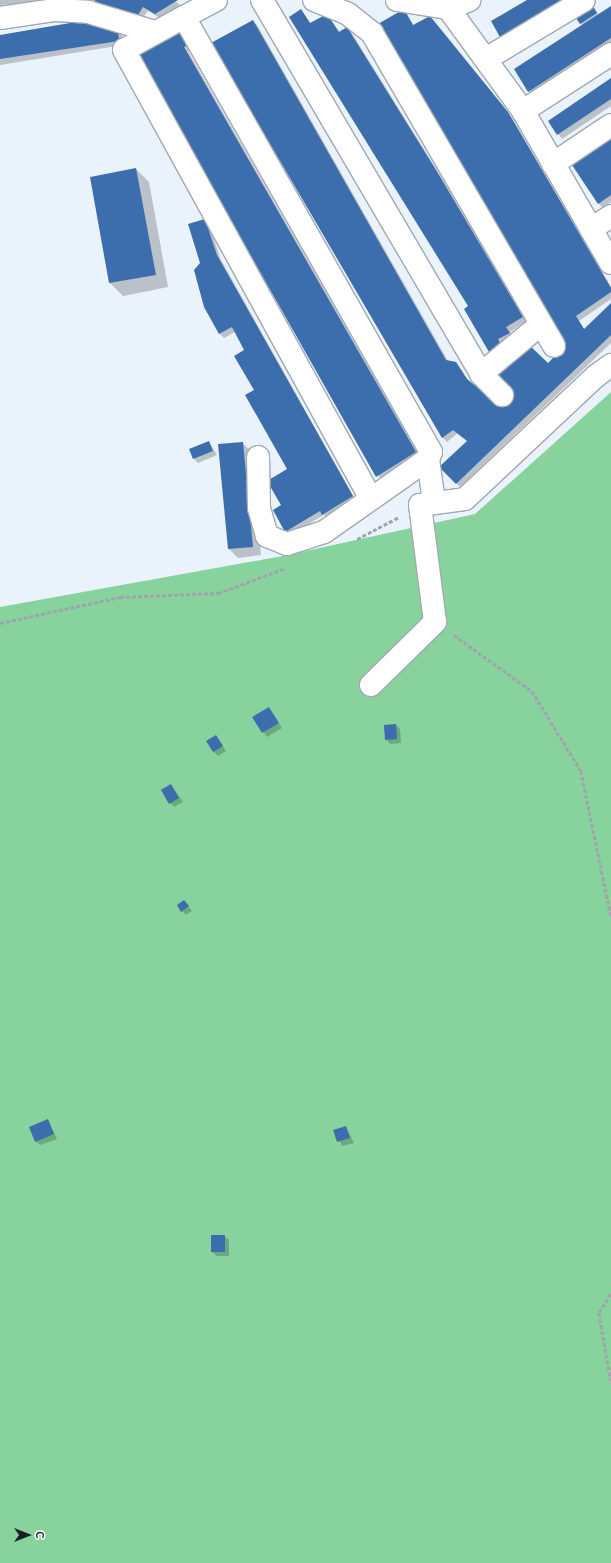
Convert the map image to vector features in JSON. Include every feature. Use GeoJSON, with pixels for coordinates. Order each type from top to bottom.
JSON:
{"type":"FeatureCollection","features":[{"type":"Feature","properties":{"kind":"lane"},"geometry":{"type":"LineString","coordinates":[[262,0],[481,374],[502,394]]}},
{"type":"Feature","properties":{"kind":"lane"},"geometry":{"type":"LineString","coordinates":[[314,0],[348,14],[372,33],[540,325],[554,346]]}},
{"type":"Feature","properties":{"kind":"lane"},"geometry":{"type":"LineString","coordinates":[[397,0],[448,8],[470,0]]}},
{"type":"Feature","properties":{"kind":"lane"},"geometry":{"type":"LineString","coordinates":[[486,59],[584,0]]}},
{"type":"Feature","properties":{"kind":"lane"},"geometry":{"type":"LineString","coordinates":[[208,2],[124,50],[372,499]]}},
{"type":"Feature","properties":{"kind":"lane"},"geometry":{"type":"LineString","coordinates":[[448,8],[523,111],[611,263]]}},
{"type":"Feature","properties":{"kind":"lane"},"geometry":{"type":"LineString","coordinates":[[0,18],[56,10],[82,12],[155,32]]}},
{"type":"Feature","properties":{"kind":"lane"},"geometry":{"type":"LineString","coordinates":[[184,17],[431,452],[428,459],[427,504],[435,622],[371,685]]}},
{"type":"Feature","properties":{"kind":"lane"},"geometry":{"type":"LineString","coordinates":[[523,111],[611,54]]}},
{"type":"Feature","properties":{"kind":"lane"},"geometry":{"type":"LineString","coordinates":[[553,164],[611,126]]}},
{"type":"Feature","properties":{"kind":"lane"},"geometry":{"type":"LineString","coordinates":[[591,229],[611,216]]}},
{"type":"Feature","properties":{"kind":"lane"},"geometry":{"type":"LineString","coordinates":[[481,374],[540,325]]}},
{"type":"Feature","properties":{"kind":"lane"},"geometry":{"type":"LineString","coordinates":[[427,504],[465,499],[596,376],[611,365]]}},
{"type":"Feature","properties":{"kind":"lane"},"geometry":{"type":"LineString","coordinates":[[258,457],[259,508],[268,536],[287,544],[324,532],[428,459]]}},
{"type":"Feature","properties":{"kind":"path"},"geometry":{"type":"LineString","coordinates":[[351,543],[427,504]]}},
{"type":"Feature","properties":{"kind":"path"},"geometry":{"type":"LineString","coordinates":[[0,623],[120,597],[218,593],[292,565]]}},
{"type":"Feature","properties":{"kind":"path"},"geometry":{"type":"LineString","coordinates":[[435,622],[532,691],[581,771],[611,916]]}},
{"type":"Feature","properties":{"kind":"path"},"geometry":{"type":"LineString","coordinates":[[611,1294],[598,1314],[611,1381]]}},
{"type":"Feature","properties":{"kind":"green space"},"geometry":{"type":"Polygon","coordinates":[[[611,392],[611,1563],[0,1563],[0,607],[283,556],[475,514],[611,392]]]}},
{"type":"Feature","properties":{"kind":"building"},"geometry":{"type":"Polygon","coordinates":[[[94,0],[178,0],[155,14],[143,7],[138,15],[114,12],[94,0]]]}},
{"type":"Feature","properties":{"kind":"building"},"geometry":{"type":"Polygon","coordinates":[[[527,0],[568,0],[501,39],[491,21],[527,0]]]}},
{"type":"Feature","properties":{"kind":"building"},"geometry":{"type":"Polygon","coordinates":[[[591,3],[597,13],[580,24],[574,15],[591,3]]]}},
{"type":"Feature","properties":{"kind":"building"},"geometry":{"type":"Polygon","coordinates":[[[611,6],[611,38],[528,92],[514,69],[611,6]]]}},
{"type":"Feature","properties":{"kind":"building"},"geometry":{"type":"Polygon","coordinates":[[[301,9],[310,23],[327,14],[339,32],[347,27],[436,170],[523,317],[506,327],[510,333],[498,339],[501,345],[489,352],[464,309],[468,306],[289,17],[301,9]]]}},
{"type":"Feature","properties":{"kind":"building"},"geometry":{"type":"Polygon","coordinates":[[[404,9],[413,25],[430,16],[508,112],[611,288],[611,292],[576,316],[584,329],[611,303],[611,335],[456,484],[439,467],[467,441],[453,430],[442,438],[211,43],[253,20],[446,360],[456,362],[467,379],[501,407],[514,394],[494,373],[526,342],[548,363],[565,346],[378,24],[404,9]]]}},
{"type":"Feature","properties":{"kind":"building"},"geometry":{"type":"Polygon","coordinates":[[[76,22],[94,22],[118,28],[119,41],[0,59],[0,35],[76,22]]]}},
{"type":"Feature","properties":{"kind":"building"},"geometry":{"type":"Polygon","coordinates":[[[178,27],[188,45],[184,47],[416,452],[376,477],[135,51],[178,27]]]}},
{"type":"Feature","properties":{"kind":"building"},"geometry":{"type":"Polygon","coordinates":[[[611,78],[611,99],[557,135],[548,121],[611,78]]]}},
{"type":"Feature","properties":{"kind":"building"},"geometry":{"type":"Polygon","coordinates":[[[611,135],[611,195],[598,204],[570,162],[611,135]]]}},
{"type":"Feature","properties":{"kind":"building"},"geometry":{"type":"Polygon","coordinates":[[[136,168],[156,275],[109,283],[90,177],[136,168]]]}},
{"type":"Feature","properties":{"kind":"building"},"geometry":{"type":"Polygon","coordinates":[[[205,219],[217,255],[353,496],[322,515],[320,511],[285,532],[273,510],[281,505],[267,481],[287,469],[245,395],[254,390],[234,356],[244,350],[232,327],[219,334],[204,307],[194,270],[200,263],[188,224],[205,219]]]}},
{"type":"Feature","properties":{"kind":"building"},"geometry":{"type":"Polygon","coordinates":[[[209,441],[213,451],[193,459],[189,449],[209,441]]]}},
{"type":"Feature","properties":{"kind":"building"},"geometry":{"type":"Polygon","coordinates":[[[243,442],[253,547],[228,549],[218,444],[243,442]]]}},
{"type":"Feature","properties":{"kind":"building"},"geometry":{"type":"Polygon","coordinates":[[[269,707],[279,723],[262,733],[252,717],[269,707]]]}},
{"type":"Feature","properties":{"kind":"building"},"geometry":{"type":"Polygon","coordinates":[[[396,724],[397,739],[385,740],[384,725],[396,724]]]}},
{"type":"Feature","properties":{"kind":"building"},"geometry":{"type":"Polygon","coordinates":[[[216,735],[223,746],[213,752],[206,741],[216,735]]]}},
{"type":"Feature","properties":{"kind":"building"},"geometry":{"type":"Polygon","coordinates":[[[171,784],[179,798],[169,804],[161,790],[171,784]]]}},
{"type":"Feature","properties":{"kind":"building"},"geometry":{"type":"Polygon","coordinates":[[[184,900],[189,906],[181,912],[177,905],[184,900]]]}},
{"type":"Feature","properties":{"kind":"building"},"geometry":{"type":"Polygon","coordinates":[[[48,1119],[54,1134],[35,1142],[29,1127],[48,1119]]]}},
{"type":"Feature","properties":{"kind":"building"},"geometry":{"type":"Polygon","coordinates":[[[346,1126],[350,1138],[337,1142],[333,1130],[346,1126]]]}},
{"type":"Feature","properties":{"kind":"building"},"geometry":{"type":"Polygon","coordinates":[[[211,1235],[225,1235],[225,1252],[211,1252],[211,1235]]]}}]}
